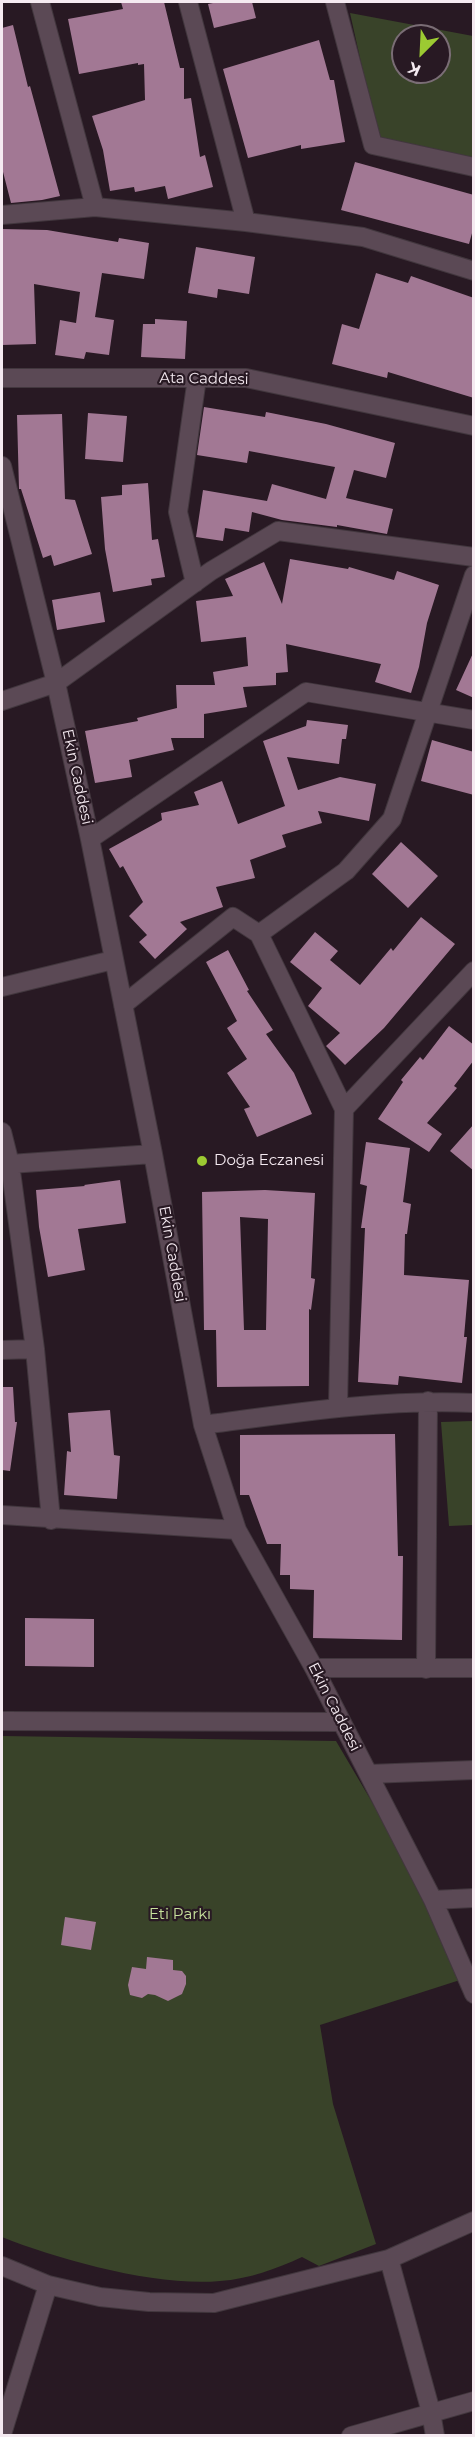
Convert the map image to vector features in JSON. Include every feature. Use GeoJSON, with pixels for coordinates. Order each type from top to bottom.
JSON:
{"type":"FeatureCollection","features":[{"type":"Feature","properties":{"kind":"street"},"geometry":{"type":"LineString","coordinates":[[40,2],[94,207]]}},
{"type":"Feature","properties":{"kind":"street"},"geometry":{"type":"LineString","coordinates":[[188,2],[246,222]]}},
{"type":"Feature","properties":{"kind":"street"},"geometry":{"type":"LineString","coordinates":[[335,2],[373,145],[474,167]]}},
{"type":"Feature","properties":{"kind":"street"},"geometry":{"type":"LineString","coordinates":[[2,215],[94,207],[246,222],[363,237],[474,271]]}},
{"type":"Feature","properties":{"kind":"street","name":"Ata Caddesi"},"geometry":{"type":"LineString","coordinates":[[2,378],[246,378],[474,426]]}},
{"type":"Feature","properties":{"kind":"street"},"geometry":{"type":"LineString","coordinates":[[195,583],[178,512],[197,378]]}},
{"type":"Feature","properties":{"kind":"street","name":"Ekin Caddesi"},"geometry":{"type":"LineString","coordinates":[[2,466],[57,683],[90,839],[153,1154],[203,1425],[237,1530],[314,1668],[434,1900],[474,1994]]}},
{"type":"Feature","properties":{"kind":"street"},"geometry":{"type":"LineString","coordinates":[[2,701],[57,683],[195,583],[278,531],[474,557]]}},
{"type":"Feature","properties":{"kind":"street"},"geometry":{"type":"LineString","coordinates":[[260,934],[346,871],[392,819],[474,575]]}},
{"type":"Feature","properties":{"kind":"street"},"geometry":{"type":"LineString","coordinates":[[90,839],[306,692],[474,720]]}},
{"type":"Feature","properties":{"kind":"street"},"geometry":{"type":"LineString","coordinates":[[123,1005],[233,917],[260,934],[344,1109],[338,1408]]}},
{"type":"Feature","properties":{"kind":"street"},"geometry":{"type":"LineString","coordinates":[[2,987],[113,960]]}},
{"type":"Feature","properties":{"kind":"street"},"geometry":{"type":"LineString","coordinates":[[344,1109],[474,971]]}},
{"type":"Feature","properties":{"kind":"street"},"geometry":{"type":"LineString","coordinates":[[2,1132],[10,1164],[35,1348],[51,1520]]}},
{"type":"Feature","properties":{"kind":"street"},"geometry":{"type":"LineString","coordinates":[[10,1164],[153,1154]]}},
{"type":"Feature","properties":{"kind":"street"},"geometry":{"type":"LineString","coordinates":[[2,1350],[35,1348]]}},
{"type":"Feature","properties":{"kind":"street"},"geometry":{"type":"LineString","coordinates":[[426,1670],[428,1401]]}},
{"type":"Feature","properties":{"kind":"street"},"geometry":{"type":"LineString","coordinates":[[203,1425],[338,1408],[428,1401],[474,1403]]}},
{"type":"Feature","properties":{"kind":"street"},"geometry":{"type":"LineString","coordinates":[[2,1515],[51,1520],[237,1530]]}},
{"type":"Feature","properties":{"kind":"street"},"geometry":{"type":"LineString","coordinates":[[314,1668],[426,1670],[474,1668]]}},
{"type":"Feature","properties":{"kind":"street"},"geometry":{"type":"LineString","coordinates":[[2,1721],[341,1722]]}},
{"type":"Feature","properties":{"kind":"street"},"geometry":{"type":"LineString","coordinates":[[369,1774],[474,1770]]}},
{"type":"Feature","properties":{"kind":"street"},"geometry":{"type":"LineString","coordinates":[[434,1900],[474,1898]]}},
{"type":"Feature","properties":{"kind":"street"},"geometry":{"type":"LineString","coordinates":[[2,2266],[48,2285],[100,2297],[149,2302],[214,2303],[389,2259],[474,2221]]}},
{"type":"Feature","properties":{"kind":"street"},"geometry":{"type":"LineString","coordinates":[[389,2259],[431,2412],[435,2436]]}},
{"type":"Feature","properties":{"kind":"street"},"geometry":{"type":"LineString","coordinates":[[2,2434],[48,2285]]}},
{"type":"Feature","properties":{"kind":"street"},"geometry":{"type":"LineString","coordinates":[[351,2436],[474,2401]]}},
{"type":"Feature","properties":{"kind":"green space"},"geometry":{"type":"Polygon","coordinates":[[[350,13],[409,24],[391,24],[391,84],[451,84],[451,32],[473,36],[473,161],[378,139],[350,13]]]}},
{"type":"Feature","properties":{"kind":"green space"},"geometry":{"type":"Polygon","coordinates":[[[473,1421],[473,1525],[449,1526],[441,1422],[473,1421]]]}},
{"type":"Feature","properties":{"kind":"green space","name":"Eti Parkı"},"geometry":{"type":"Polygon","coordinates":[[[2,1736],[336,1741],[402,1853],[460,1980],[320,2025],[333,2104],[376,2244],[319,2266],[302,2257],[252,2276],[195,2282],[109,2270],[80,2263],[2,2237],[2,1736]]]}},
{"type":"Feature","properties":{"kind":"building"},"geometry":{"type":"Polygon","coordinates":[[[121,2],[164,2],[180,68],[184,68],[184,99],[191,98],[200,157],[205,155],[213,187],[168,199],[165,186],[135,192],[134,187],[110,191],[103,150],[92,116],[145,100],[144,64],[138,65],[138,63],[79,74],[68,19],[123,9],[121,2]]]}},
{"type":"Feature","properties":{"kind":"building"},"geometry":{"type":"Polygon","coordinates":[[[252,2],[256,18],[214,28],[208,4],[252,2]]]}},
{"type":"Feature","properties":{"kind":"building"},"geometry":{"type":"Polygon","coordinates":[[[13,25],[28,87],[30,86],[60,196],[11,203],[2,168],[2,28],[13,25]]]}},
{"type":"Feature","properties":{"kind":"building"},"geometry":{"type":"Polygon","coordinates":[[[319,40],[330,80],[334,80],[345,142],[301,149],[301,145],[248,158],[223,69],[319,40]]]}},
{"type":"Feature","properties":{"kind":"building"},"geometry":{"type":"Polygon","coordinates":[[[355,162],[474,195],[474,226],[469,244],[341,210],[355,162]]]}},
{"type":"Feature","properties":{"kind":"building"},"geometry":{"type":"Polygon","coordinates":[[[2,229],[47,230],[118,242],[119,238],[149,243],[144,279],[102,273],[95,317],[114,320],[109,355],[86,352],[84,359],[55,355],[60,320],[76,323],[80,292],[34,284],[36,344],[2,345],[2,229]]]}},
{"type":"Feature","properties":{"kind":"building"},"geometry":{"type":"Polygon","coordinates":[[[196,247],[255,257],[249,294],[218,289],[217,298],[188,293],[196,247]]]}},
{"type":"Feature","properties":{"kind":"building"},"geometry":{"type":"Polygon","coordinates":[[[376,273],[408,283],[411,276],[474,298],[474,398],[388,372],[387,378],[332,364],[342,324],[359,329],[376,273]]]}},
{"type":"Feature","properties":{"kind":"building"},"geometry":{"type":"Polygon","coordinates":[[[155,319],[187,321],[185,359],[141,357],[143,324],[155,324],[155,319]]]}},
{"type":"Feature","properties":{"kind":"building"},"geometry":{"type":"Polygon","coordinates":[[[204,407],[265,417],[266,412],[326,424],[395,443],[386,478],[354,470],[346,498],[393,509],[387,534],[337,525],[337,527],[282,520],[252,512],[249,532],[225,528],[223,541],[196,537],[203,490],[267,501],[272,484],[326,499],[335,467],[249,451],[247,463],[197,455],[204,407]]]}},
{"type":"Feature","properties":{"kind":"building"},"geometry":{"type":"Polygon","coordinates":[[[88,413],[127,416],[123,462],[85,459],[88,413]]]}},
{"type":"Feature","properties":{"kind":"building"},"geometry":{"type":"Polygon","coordinates":[[[62,414],[65,499],[75,500],[92,554],[54,566],[51,555],[43,558],[21,489],[19,489],[17,415],[62,414]]]}},
{"type":"Feature","properties":{"kind":"building"},"geometry":{"type":"Polygon","coordinates":[[[148,483],[152,540],[158,539],[165,577],[151,579],[152,585],[113,592],[105,549],[101,497],[122,495],[122,485],[148,483]]]}},
{"type":"Feature","properties":{"kind":"building"},"geometry":{"type":"Polygon","coordinates":[[[290,559],[348,569],[349,567],[394,580],[397,571],[439,585],[427,623],[419,667],[411,693],[375,682],[381,664],[286,644],[288,672],[276,673],[276,685],[243,687],[247,707],[204,714],[204,738],[171,738],[174,750],[129,760],[132,777],[95,783],[85,731],[138,721],[137,718],[177,708],[176,685],[215,685],[213,672],[248,666],[246,637],[201,642],[196,601],[233,596],[225,579],[264,562],[282,604],[290,559]]]}},
{"type":"Feature","properties":{"kind":"building"},"geometry":{"type":"Polygon","coordinates":[[[100,592],[105,622],[57,630],[52,600],[100,592]]]}},
{"type":"Feature","properties":{"kind":"building"},"geometry":{"type":"Polygon","coordinates":[[[474,651],[474,698],[456,690],[474,651]]]}},
{"type":"Feature","properties":{"kind":"building"},"geometry":{"type":"Polygon","coordinates":[[[307,720],[348,725],[346,739],[342,739],[339,764],[287,757],[298,790],[340,777],[376,784],[369,821],[318,811],[322,823],[282,835],[286,847],[250,860],[255,878],[216,887],[223,907],[180,922],[187,929],[155,959],[139,942],[147,935],[129,916],[143,902],[123,866],[120,868],[109,849],[162,820],[161,813],[199,805],[194,792],[222,781],[238,824],[285,806],[263,741],[306,726],[307,720]]]}},
{"type":"Feature","properties":{"kind":"building"},"geometry":{"type":"Polygon","coordinates":[[[432,740],[474,752],[474,795],[421,781],[432,740]]]}},
{"type":"Feature","properties":{"kind":"building"},"geometry":{"type":"Polygon","coordinates":[[[401,842],[438,876],[408,908],[372,874],[401,842]]]}},
{"type":"Feature","properties":{"kind":"building"},"geometry":{"type":"Polygon","coordinates":[[[421,917],[455,944],[384,1028],[345,1065],[326,1046],[340,1033],[308,1006],[322,988],[290,962],[315,932],[338,951],[330,960],[360,985],[391,948],[393,951],[421,917]]]}},
{"type":"Feature","properties":{"kind":"building"},"geometry":{"type":"Polygon","coordinates":[[[228,950],[249,990],[247,991],[273,1030],[266,1034],[294,1073],[312,1114],[257,1137],[244,1109],[250,1107],[227,1073],[247,1059],[227,1028],[237,1021],[206,962],[228,950]]]}},
{"type":"Feature","properties":{"kind":"building"},"geometry":{"type":"Polygon","coordinates":[[[449,1026],[474,1045],[474,1060],[454,1086],[457,1088],[427,1123],[442,1134],[429,1152],[378,1119],[403,1082],[401,1080],[420,1057],[423,1060],[449,1026]]]}},
{"type":"Feature","properties":{"kind":"building"},"geometry":{"type":"Polygon","coordinates":[[[474,1124],[474,1171],[450,1151],[474,1124]]]}},
{"type":"Feature","properties":{"kind":"building"},"geometry":{"type":"Polygon","coordinates":[[[366,1142],[410,1148],[403,1202],[411,1204],[407,1234],[405,1234],[404,1275],[469,1280],[464,1337],[467,1337],[462,1383],[399,1376],[398,1385],[358,1382],[365,1228],[361,1228],[367,1186],[360,1184],[366,1142]]]}},
{"type":"Feature","properties":{"kind":"building"},"geometry":{"type":"Polygon","coordinates":[[[120,1180],[126,1223],[78,1229],[85,1270],[48,1277],[39,1227],[36,1190],[85,1186],[120,1180]]]}},
{"type":"Feature","properties":{"kind":"building"},"geometry":{"type":"Polygon","coordinates":[[[265,1190],[315,1193],[311,1278],[315,1279],[311,1310],[309,1309],[309,1386],[217,1387],[216,1330],[204,1330],[202,1192],[265,1190]],[[240,1217],[244,1330],[266,1330],[268,1219],[240,1217]]]}},
{"type":"Feature","properties":{"kind":"building"},"geometry":{"type":"Polygon","coordinates":[[[2,1387],[13,1387],[15,1422],[17,1422],[10,1471],[2,1470],[2,1387]]]}},
{"type":"Feature","properties":{"kind":"building"},"geometry":{"type":"Polygon","coordinates":[[[110,1410],[114,1455],[120,1456],[117,1499],[64,1495],[67,1451],[71,1452],[68,1413],[110,1410]]]}},
{"type":"Feature","properties":{"kind":"building"},"geometry":{"type":"Polygon","coordinates":[[[395,1434],[398,1556],[403,1556],[402,1640],[313,1638],[314,1590],[290,1589],[290,1575],[280,1575],[281,1544],[267,1544],[249,1495],[240,1495],[240,1435],[395,1434]]]}},
{"type":"Feature","properties":{"kind":"building"},"geometry":{"type":"Polygon","coordinates":[[[25,1618],[94,1619],[94,1667],[25,1666],[25,1618]]]}},
{"type":"Feature","properties":{"kind":"building"},"geometry":{"type":"Polygon","coordinates":[[[65,1917],[96,1922],[91,1950],[61,1945],[65,1917]]]}},
{"type":"Feature","properties":{"kind":"building"},"geometry":{"type":"Polygon","coordinates":[[[147,1957],[173,1960],[173,1970],[182,1971],[186,1976],[182,1994],[168,2001],[155,1995],[148,1994],[142,1998],[130,1995],[128,1985],[132,1967],[146,1969],[147,1957]]]}},
{"type":"Feature","properties":{"kind":"place","name":"Doğa Eczanesi"},"geometry":{"type":"Point","coordinates":[202,1161]}}]}
